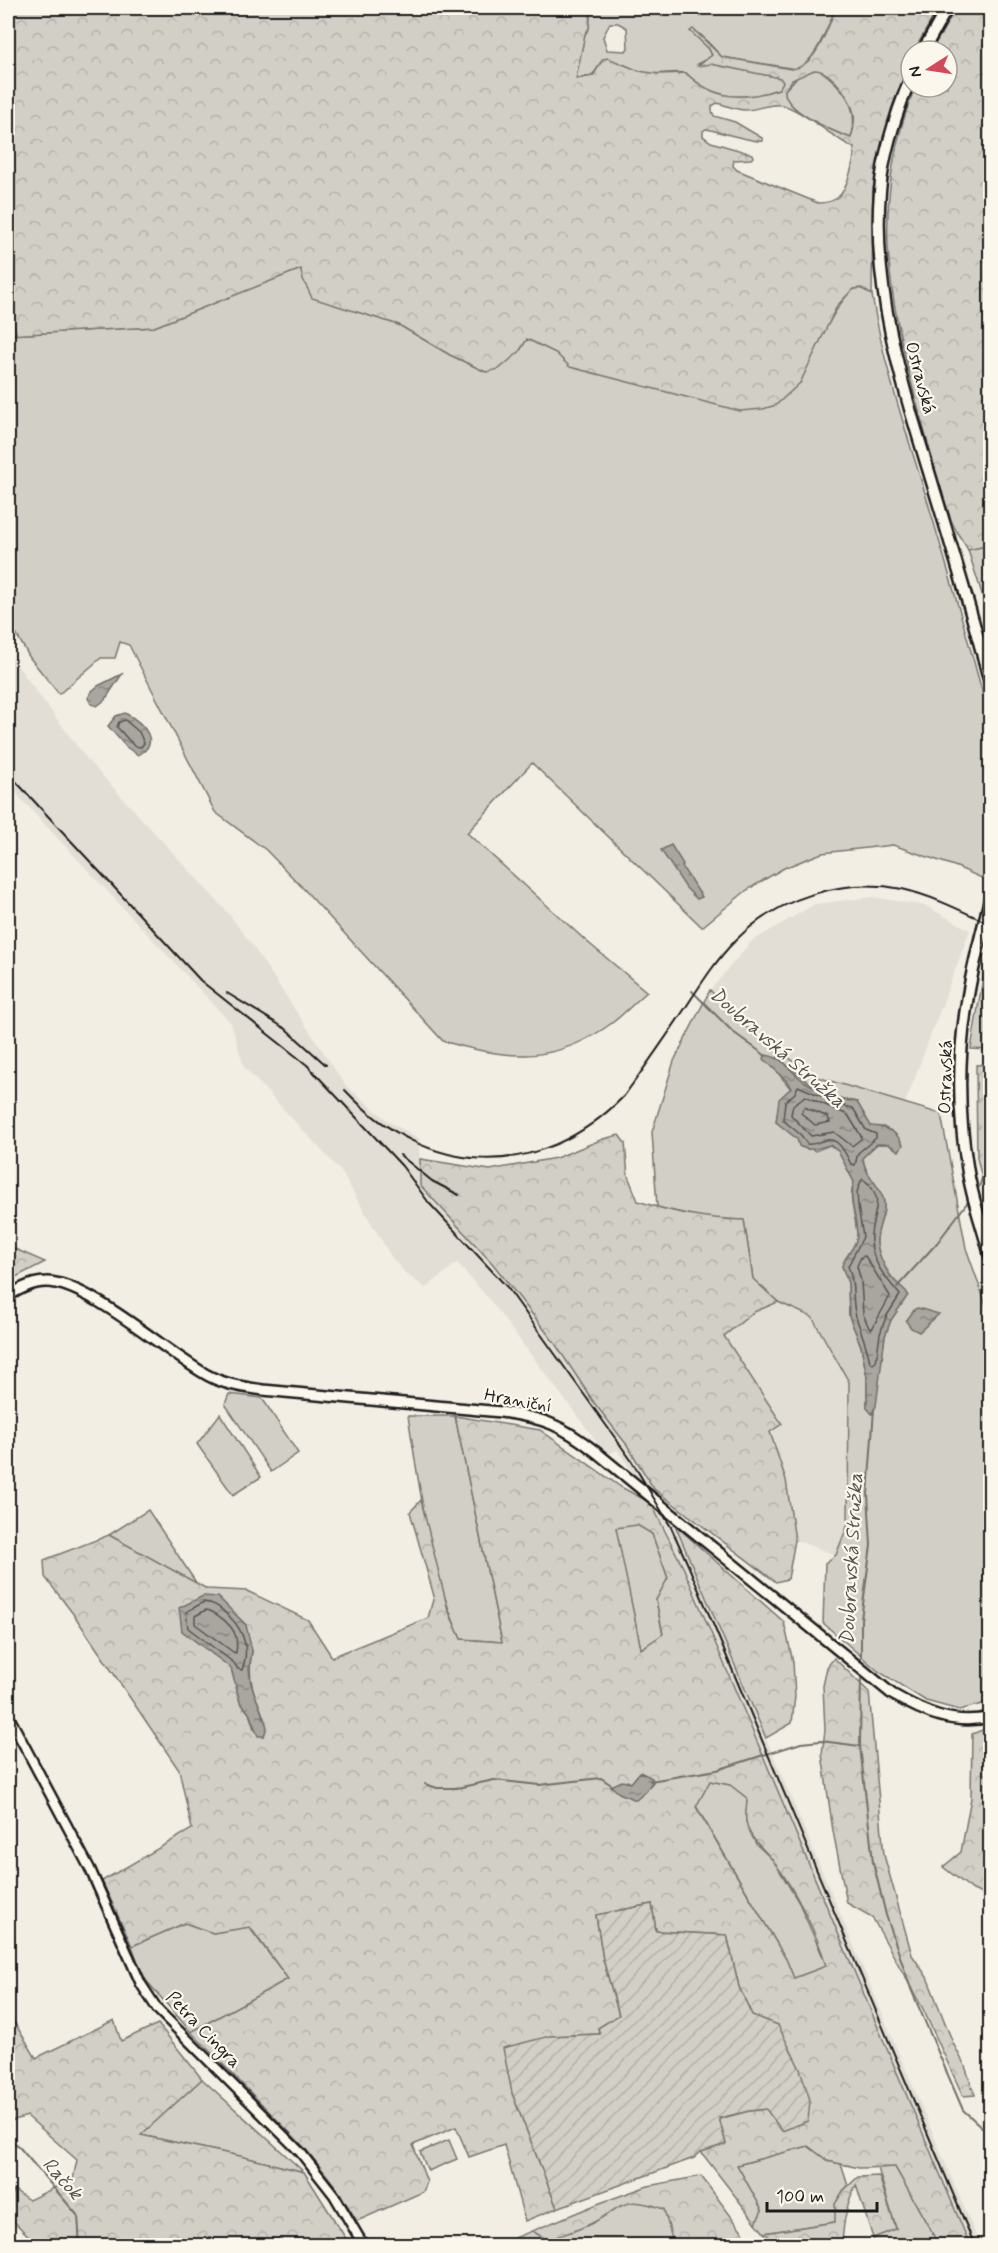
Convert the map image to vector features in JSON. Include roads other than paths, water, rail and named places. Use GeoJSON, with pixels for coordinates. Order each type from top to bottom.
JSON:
{"type":"FeatureCollection","features":[{"type":"Feature","properties":{"kind":"main road"},"geometry":{"type":"LineString","coordinates":[[930,39],[947,8]]}},
{"type":"Feature","properties":{"kind":"main road","name":"Ostravská"},"geometry":{"type":"LineString","coordinates":[[903,99],[880,189],[879,249],[886,304],[899,368],[990,682]]}},
{"type":"Feature","properties":{"kind":"main road","name":"Ostravská"},"geometry":{"type":"LineString","coordinates":[[990,899],[967,1000],[960,1075],[967,1168],[990,1255]]}},
{"type":"Feature","properties":{"kind":"main road","name":"Hraniční"},"geometry":{"type":"LineString","coordinates":[[8,1296],[29,1285],[47,1282],[80,1291],[191,1365],[226,1383],[263,1390],[501,1412],[550,1422],[590,1447],[892,1694],[928,1713],[944,1718],[960,1720],[990,1717]]}},
{"type":"Feature","properties":{"kind":"street","name":"Petra Cingra"},"geometry":{"type":"LineString","coordinates":[[8,1714],[90,1869],[141,1984],[158,2010],[301,2153],[334,2195],[364,2246]]}},
{"type":"Feature","properties":{"kind":"water"},"geometry":{"type":"Polygon","coordinates":[[[122,674],[105,700],[97,706],[91,704],[88,698],[92,691],[122,674]]]}},
{"type":"Feature","properties":{"kind":"water"},"geometry":{"type":"Polygon","coordinates":[[[125,713],[143,727],[149,738],[149,744],[138,755],[126,747],[108,726],[116,716],[125,713]]]}},
{"type":"Feature","properties":{"kind":"water"},"geometry":{"type":"Polygon","coordinates":[[[671,845],[683,864],[682,867],[702,897],[697,899],[686,888],[661,850],[671,845]]]}},
{"type":"Feature","properties":{"kind":"water"},"geometry":{"type":"Polygon","coordinates":[[[765,1055],[783,1062],[798,1077],[816,1088],[857,1102],[871,1126],[890,1130],[903,1145],[899,1151],[888,1144],[877,1144],[863,1157],[865,1168],[883,1198],[884,1209],[877,1238],[880,1255],[891,1277],[908,1295],[891,1320],[885,1336],[876,1406],[872,1414],[867,1408],[867,1377],[861,1346],[849,1316],[848,1283],[842,1266],[857,1236],[852,1202],[854,1182],[838,1151],[830,1145],[811,1149],[799,1146],[797,1139],[776,1122],[779,1099],[791,1088],[764,1059],[765,1055]]]}},
{"type":"Feature","properties":{"kind":"water"},"geometry":{"type":"Polygon","coordinates":[[[918,1308],[939,1314],[919,1332],[911,1328],[906,1321],[918,1308]]]}},
{"type":"Feature","properties":{"kind":"water"},"geometry":{"type":"Polygon","coordinates":[[[203,1596],[218,1597],[246,1625],[252,1651],[249,1669],[251,1684],[267,1727],[264,1736],[258,1736],[249,1713],[240,1702],[231,1668],[182,1631],[179,1608],[203,1596]]]}},
{"type":"Feature","properties":{"kind":"water"},"geometry":{"type":"Polygon","coordinates":[[[640,1772],[652,1778],[653,1781],[636,1800],[619,1793],[611,1786],[622,1781],[631,1783],[640,1772]]]}},
{"type":"Feature","properties":{"kind":"waterway","name":"Doubravská Stružka"},"geometry":{"type":"LineString","coordinates":[[692,991],[733,1032],[766,1056]]}},
{"type":"Feature","properties":{"kind":"waterway"},"geometry":{"type":"LineString","coordinates":[[990,1049],[988,1062],[990,1129]]}},
{"type":"Feature","properties":{"kind":"waterway"},"geometry":{"type":"LineString","coordinates":[[977,1190],[990,1150]]}},
{"type":"Feature","properties":{"kind":"waterway"},"geometry":{"type":"LineString","coordinates":[[897,1287],[937,1243],[970,1199]]}},
{"type":"Feature","properties":{"kind":"waterway","name":"Doubravská Stružka"},"geometry":{"type":"LineString","coordinates":[[861,1664],[861,1619],[871,1545],[868,1494],[874,1409]]}},
{"type":"Feature","properties":{"kind":"waterway","name":"Doubravská Stružka"},"geometry":{"type":"LineString","coordinates":[[861,1672],[860,1746],[873,1862],[886,1915],[911,1989],[963,2110],[990,2137]]}},
{"type":"Feature","properties":{"kind":"waterway"},"geometry":{"type":"LineString","coordinates":[[650,1781],[717,1770],[801,1743],[821,1741],[860,1746]]}},
{"type":"Feature","properties":{"kind":"waterway"},"geometry":{"type":"LineString","coordinates":[[425,1784],[437,1788],[457,1788],[494,1780],[539,1785],[601,1778],[613,1786]]}},
{"type":"Feature","properties":{"kind":"waterway","name":"Račok"},"geometry":{"type":"LineString","coordinates":[[8,2137],[78,2216],[80,2246]]}},
{"type":"Feature","properties":{"kind":"railway"},"geometry":{"type":"LineString","coordinates":[[8,773],[201,981],[307,1065],[402,1166],[429,1203],[507,1287],[631,1460],[671,1527],[689,1567],[975,2246]]}},
{"type":"Feature","properties":{"kind":"railway"},"geometry":{"type":"LineString","coordinates":[[345,1090],[377,1119],[411,1140],[447,1154],[483,1159],[520,1156],[556,1144],[591,1124],[624,1096],[728,948],[752,926],[791,902],[834,889],[880,886],[902,889],[925,896],[990,924]]}},
{"type":"Feature","properties":{"kind":"railway"},"geometry":{"type":"LineString","coordinates":[[227,993],[286,1029],[326,1065]]}},
{"type":"Feature","properties":{"kind":"railway"},"geometry":{"type":"LineString","coordinates":[[400,1155],[432,1181],[459,1195]]}}]}
